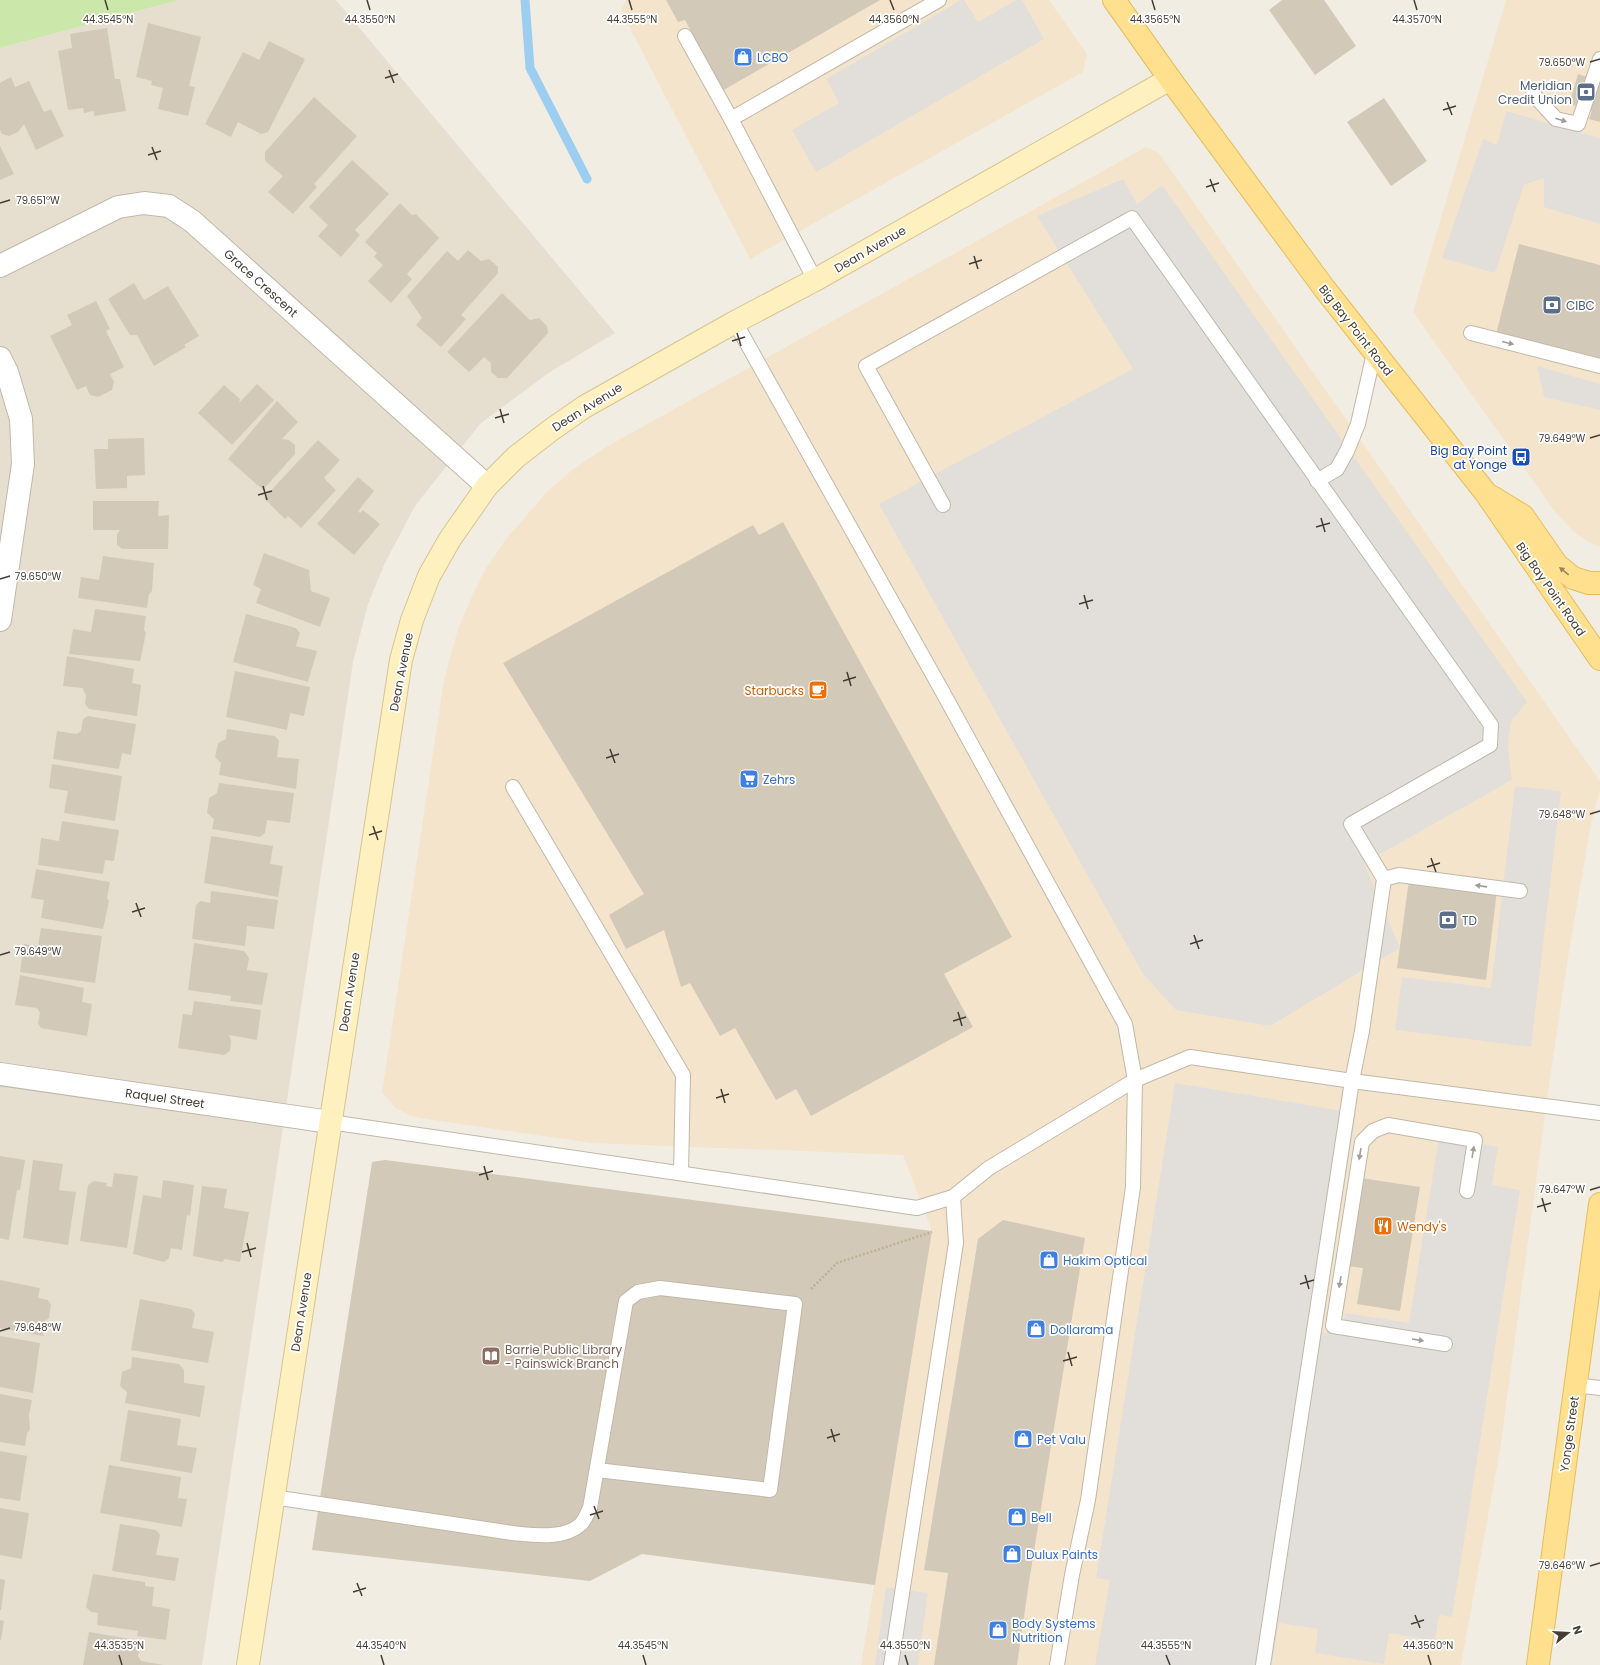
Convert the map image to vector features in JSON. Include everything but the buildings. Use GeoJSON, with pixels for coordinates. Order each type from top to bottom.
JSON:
{"type":"FeatureCollection","features":[{"type":"Feature","properties":{"kind":"main road","name":"Big Bay Point Road"},"geometry":{"type":"LineString","coordinates":[[1114,0],[1170,79],[1324,288],[1485,492],[1600,659]]}},
{"type":"Feature","properties":{"kind":"main road"},"geometry":{"type":"LineString","coordinates":[[1485,492],[1523,516],[1557,564],[1573,578],[1589,583],[1600,583]]}},
{"type":"Feature","properties":{"kind":"main road","name":"Yonge Street"},"geometry":{"type":"LineString","coordinates":[[1538,1665],[1600,1204]]}},
{"type":"Feature","properties":{"kind":"street","name":"Dean Avenue"},"geometry":{"type":"LineString","coordinates":[[248,1665],[401,660],[412,620],[429,576],[450,539],[487,486],[516,457],[584,407],[735,322],[815,280],[1170,79]]}},
{"type":"Feature","properties":{"kind":"street","name":"Grace Crescent"},"geometry":{"type":"LineString","coordinates":[[0,266],[118,207],[144,203],[169,206],[192,221],[487,486]]}},
{"type":"Feature","properties":{"kind":"street"},"geometry":{"type":"LineString","coordinates":[[0,358],[7,372],[21,419],[22,464],[0,620]]}},
{"type":"Feature","properties":{"kind":"street","name":"Raquel Street"},"geometry":{"type":"LineString","coordinates":[[0,1074],[330,1122]]}},
{"type":"Feature","properties":{"kind":"lane"},"geometry":{"type":"LineString","coordinates":[[730,119],[939,0]]}},
{"type":"Feature","properties":{"kind":"lane"},"geometry":{"type":"LineString","coordinates":[[685,36],[815,280]]}},
{"type":"Feature","properties":{"kind":"lane"},"geometry":{"type":"LineString","coordinates":[[1533,94],[1556,119],[1578,124],[1600,59]]}},
{"type":"Feature","properties":{"kind":"lane"},"geometry":{"type":"LineString","coordinates":[[943,505],[866,366],[1132,218],[1490,725],[1490,745],[1352,824],[1384,879],[1362,1031],[1352,1081],[1263,1665]]}},
{"type":"Feature","properties":{"kind":"lane"},"geometry":{"type":"LineString","coordinates":[[735,322],[941,689],[1125,1024],[1135,1080],[1133,1187],[1088,1500],[1072,1575],[1057,1665]]}},
{"type":"Feature","properties":{"kind":"lane"},"geometry":{"type":"LineString","coordinates":[[1471,333],[1600,366]]}},
{"type":"Feature","properties":{"kind":"lane"},"geometry":{"type":"LineString","coordinates":[[1318,481],[1337,469],[1347,451],[1358,424],[1374,353]]}},
{"type":"Feature","properties":{"kind":"lane"},"geometry":{"type":"LineString","coordinates":[[512,787],[684,1075],[681,1173]]}},
{"type":"Feature","properties":{"kind":"lane"},"geometry":{"type":"LineString","coordinates":[[1384,879],[1400,875],[1520,891]]}},
{"type":"Feature","properties":{"kind":"lane"},"geometry":{"type":"LineString","coordinates":[[330,1122],[917,1208],[953,1197],[989,1168],[1135,1080],[1190,1057],[1352,1081],[1600,1113]]}},
{"type":"Feature","properties":{"kind":"lane"},"geometry":{"type":"LineString","coordinates":[[1445,1344],[1333,1326],[1362,1142],[1372,1131],[1388,1125],[1475,1140],[1467,1191]]}},
{"type":"Feature","properties":{"kind":"lane"},"geometry":{"type":"LineString","coordinates":[[891,1665],[956,1243],[953,1197]]}},
{"type":"Feature","properties":{"kind":"lane"},"geometry":{"type":"LineString","coordinates":[[273,1497],[544,1536],[565,1533],[581,1524],[590,1508],[626,1301],[638,1292],[660,1288],[795,1304],[770,1490],[597,1470]]}},
{"type":"Feature","properties":{"kind":"lane"},"geometry":{"type":"LineString","coordinates":[[1576,1385],[1600,1388]]}},
{"type":"Feature","properties":{"kind":"path"},"geometry":{"type":"LineString","coordinates":[[795,1304],[837,1263],[954,1224]]}},
{"type":"Feature","properties":{"kind":"shaded area"},"geometry":{"type":"Polygon","coordinates":[[[179,0],[336,0],[615,333],[547,374],[480,424],[415,506],[385,563],[368,604],[353,662],[202,1665],[0,1665],[0,48],[179,0]]]}},
{"type":"Feature","properties":{"kind":"shaded area"},"geometry":{"type":"Polygon","coordinates":[[[626,0],[1049,0],[1087,54],[1083,72],[750,259],[621,11],[626,0]]]}},
{"type":"Feature","properties":{"kind":"shaded area"},"geometry":{"type":"Polygon","coordinates":[[[961,0],[964,0],[978,22],[1016,0],[1022,0],[1044,39],[816,172],[792,130],[839,103],[826,79],[961,0]]]}},
{"type":"Feature","properties":{"kind":"shaded area"},"geometry":{"type":"Polygon","coordinates":[[[1506,0],[1600,0],[1600,546],[1590,543],[1574,532],[1556,513],[1413,312],[1506,0]]]}},
{"type":"Feature","properties":{"kind":"shaded area"},"geometry":{"type":"Polygon","coordinates":[[[1506,111],[1600,138],[1600,224],[1544,207],[1544,178],[1524,185],[1495,273],[1442,258],[1483,139],[1497,145],[1506,111]]]}},
{"type":"Feature","properties":{"kind":"shaded area"},"geometry":{"type":"Polygon","coordinates":[[[1146,147],[1159,153],[1600,781],[1600,789],[1591,824],[1568,957],[1549,1085],[1500,1450],[1461,1665],[861,1665],[932,1231],[903,1155],[591,1143],[420,1118],[409,1115],[396,1108],[382,1093],[444,680],[458,629],[473,594],[486,568],[506,539],[546,493],[572,470],[606,447],[1146,147]]]}},
{"type":"Feature","properties":{"kind":"shaded area"},"geometry":{"type":"Polygon","coordinates":[[[1123,179],[1137,204],[1162,185],[1527,702],[1512,720],[1509,733],[1508,748],[1512,780],[1364,863],[1400,948],[1270,1026],[1176,1010],[1143,974],[879,504],[1133,369],[1037,216],[1123,179]]]}},
{"type":"Feature","properties":{"kind":"shaded area"},"geometry":{"type":"Polygon","coordinates":[[[1537,366],[1600,384],[1600,410],[1544,397],[1537,366]]]}},
{"type":"Feature","properties":{"kind":"shaded area"},"geometry":{"type":"Polygon","coordinates":[[[1515,786],[1561,791],[1531,1047],[1395,1030],[1402,977],[1491,988],[1515,786]]]}},
{"type":"Feature","properties":{"kind":"shaded area"},"geometry":{"type":"Polygon","coordinates":[[[1175,1083],[1356,1113],[1322,1332],[1342,1335],[1345,1313],[1409,1323],[1439,1137],[1498,1147],[1492,1185],[1520,1190],[1452,1617],[1439,1615],[1435,1641],[1389,1633],[1384,1664],[1315,1653],[1318,1629],[1279,1623],[1272,1665],[1095,1665],[1110,1580],[1096,1578],[1175,1083]]]}},
{"type":"Feature","properties":{"kind":"shaded area"},"geometry":{"type":"Polygon","coordinates":[[[886,1587],[928,1593],[918,1665],[875,1665],[886,1587]]]}},
{"type":"Feature","properties":{"kind":"green space"},"geometry":{"type":"Polygon","coordinates":[[[0,0],[179,0],[0,48],[0,0]]]}},
{"type":"Feature","properties":{"kind":"waterway"},"geometry":{"type":"LineString","coordinates":[[525,0],[530,68],[587,179]]}},
{"type":"Feature","properties":{"kind":"place","name":"LCBO"},"geometry":{"type":"Point","coordinates":[743,57]}},
{"type":"Feature","properties":{"kind":"place","name":"Meridian Credit Union"},"geometry":{"type":"Point","coordinates":[1586,92]}},
{"type":"Feature","properties":{"kind":"place","name":"CIBC"},"geometry":{"type":"Point","coordinates":[1552,305]}},
{"type":"Feature","properties":{"kind":"place","name":"Big Bay Point at Yonge"},"geometry":{"type":"Point","coordinates":[1521,457]}},
{"type":"Feature","properties":{"kind":"place","name":"Starbucks"},"geometry":{"type":"Point","coordinates":[818,690]}},
{"type":"Feature","properties":{"kind":"place","name":"Zehrs"},"geometry":{"type":"Point","coordinates":[749,779]}},
{"type":"Feature","properties":{"kind":"place","name":"TD"},"geometry":{"type":"Point","coordinates":[1448,920]}},
{"type":"Feature","properties":{"kind":"place","name":"Wendy's"},"geometry":{"type":"Point","coordinates":[1383,1226]}},
{"type":"Feature","properties":{"kind":"place","name":"Hakim Optical"},"geometry":{"type":"Point","coordinates":[1049,1260]}},
{"type":"Feature","properties":{"kind":"place","name":"Dollarama"},"geometry":{"type":"Point","coordinates":[1036,1329]}},
{"type":"Feature","properties":{"kind":"place","name":"Barrie Public Library - Painswick Branch"},"geometry":{"type":"Point","coordinates":[491,1356]}},
{"type":"Feature","properties":{"kind":"place","name":"Pet Valu"},"geometry":{"type":"Point","coordinates":[1023,1439]}},
{"type":"Feature","properties":{"kind":"place","name":"Bell"},"geometry":{"type":"Point","coordinates":[1017,1517]}},
{"type":"Feature","properties":{"kind":"place","name":"Dulux Paints"},"geometry":{"type":"Point","coordinates":[1012,1554]}},
{"type":"Feature","properties":{"kind":"place","name":"Body Systems Nutrition"},"geometry":{"type":"Point","coordinates":[998,1630]}}]}
